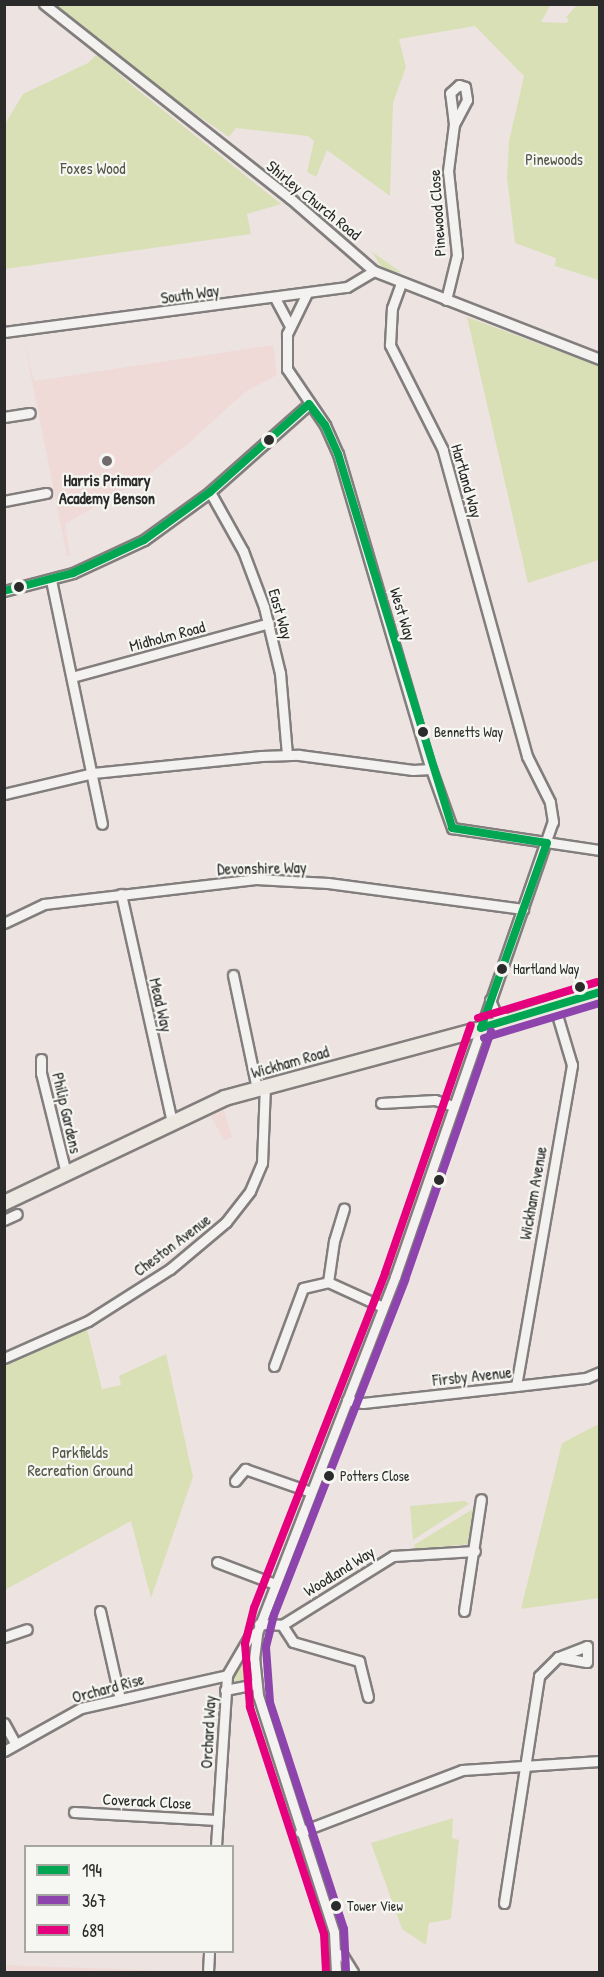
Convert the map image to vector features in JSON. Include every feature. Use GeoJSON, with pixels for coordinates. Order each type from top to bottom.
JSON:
{"type":"FeatureCollection","features":[{"type":"Feature","properties":{"kind":"highway","name":"Wickham Road"},"geometry":{"type":"LineString","coordinates":[[4,1203],[218,1101],[261,1087],[514,1020],[600,992]]}},
{"type":"Feature","properties":{"kind":"street","name":"Shirley Church Road"},"geometry":{"type":"LineString","coordinates":[[44,4],[290,198],[374,271],[401,284],[600,359]]}},
{"type":"Feature","properties":{"kind":"street","name":"Pinewood Close"},"geometry":{"type":"LineString","coordinates":[[446,300],[457,255],[448,171],[454,124]]}},
{"type":"Feature","properties":{"kind":"street","name":"South Way"},"geometry":{"type":"LineString","coordinates":[[4,332],[307,293],[353,285],[374,271]]}},
{"type":"Feature","properties":{"kind":"street","name":"Hartland Way"},"geometry":{"type":"LineString","coordinates":[[258,1629],[383,1307],[553,822],[550,802],[527,756],[443,450],[390,345],[392,308],[401,284]]}},
{"type":"Feature","properties":{"kind":"street","name":"West Way"},"geometry":{"type":"LineString","coordinates":[[307,293],[290,326],[285,347],[287,369],[325,425],[338,454],[431,768],[455,830],[547,843]]}},
{"type":"Feature","properties":{"kind":"street"},"geometry":{"type":"LineString","coordinates":[[275,298],[290,326]]}},
{"type":"Feature","properties":{"kind":"street"},"geometry":{"type":"LineString","coordinates":[[4,591],[51,580],[144,540],[210,492],[309,404]]}},
{"type":"Feature","properties":{"kind":"street"},"geometry":{"type":"LineString","coordinates":[[4,417],[30,412]]}},
{"type":"Feature","properties":{"kind":"street","name":"East Way"},"geometry":{"type":"LineString","coordinates":[[210,492],[243,551],[269,623],[280,674],[287,755]]}},
{"type":"Feature","properties":{"kind":"street"},"geometry":{"type":"LineString","coordinates":[[4,501],[46,493]]}},
{"type":"Feature","properties":{"kind":"street"},"geometry":{"type":"LineString","coordinates":[[51,580],[102,824]]}},
{"type":"Feature","properties":{"kind":"street","name":"Midholm Road"},"geometry":{"type":"LineString","coordinates":[[72,677],[269,623]]}},
{"type":"Feature","properties":{"kind":"street"},"geometry":{"type":"LineString","coordinates":[[4,794],[93,773],[287,755],[418,770],[431,768]]}},
{"type":"Feature","properties":{"kind":"street"},"geometry":{"type":"LineString","coordinates":[[547,843],[600,850]]}},
{"type":"Feature","properties":{"kind":"street","name":"Devonshire Way"},"geometry":{"type":"LineString","coordinates":[[4,923],[44,904],[121,894],[284,879],[524,909]]}},
{"type":"Feature","properties":{"kind":"street","name":"Mead Way"},"geometry":{"type":"LineString","coordinates":[[121,894],[172,1123]]}},
{"type":"Feature","properties":{"kind":"street","name":"Cheston Avenue"},"geometry":{"type":"LineString","coordinates":[[4,1358],[88,1321],[171,1269],[226,1222],[250,1191],[262,1163],[261,1087],[233,975]]}},
{"type":"Feature","properties":{"kind":"street"},"geometry":{"type":"LineString","coordinates":[[490,1000],[496,1014],[514,1020]]}},
{"type":"Feature","properties":{"kind":"street","name":"Wickham Avenue"},"geometry":{"type":"LineString","coordinates":[[516,1386],[572,1065],[555,1008]]}},
{"type":"Feature","properties":{"kind":"street"},"geometry":{"type":"LineString","coordinates":[[453,1036],[466,1043],[473,1055]]}},
{"type":"Feature","properties":{"kind":"street","name":"Philip Gardens"},"geometry":{"type":"LineString","coordinates":[[41,1059],[41,1073],[66,1173]]}},
{"type":"Feature","properties":{"kind":"street"},"geometry":{"type":"LineString","coordinates":[[381,1103],[435,1100],[454,1106]]}},
{"type":"Feature","properties":{"kind":"street"},"geometry":{"type":"LineString","coordinates":[[328,1282],[334,1241],[345,1209]]}},
{"type":"Feature","properties":{"kind":"street"},"geometry":{"type":"LineString","coordinates":[[4,1220],[17,1214]]}},
{"type":"Feature","properties":{"kind":"street"},"geometry":{"type":"LineString","coordinates":[[274,1366],[303,1288],[328,1282],[383,1307]]}},
{"type":"Feature","properties":{"kind":"street","name":"Firsby Avenue"},"geometry":{"type":"LineString","coordinates":[[347,1400],[363,1403],[586,1378],[600,1372]]}},
{"type":"Feature","properties":{"kind":"street"},"geometry":{"type":"LineString","coordinates":[[235,1481],[245,1469],[311,1492]]}},
{"type":"Feature","properties":{"kind":"street"},"geometry":{"type":"LineString","coordinates":[[464,1611],[475,1551],[481,1499]]}},
{"type":"Feature","properties":{"kind":"street","name":"Woodland Way"},"geometry":{"type":"LineString","coordinates":[[282,1625],[393,1556],[475,1551]]}},
{"type":"Feature","properties":{"kind":"street"},"geometry":{"type":"LineString","coordinates":[[217,1562],[275,1584]]}},
{"type":"Feature","properties":{"kind":"street"},"geometry":{"type":"LineString","coordinates":[[100,1611],[120,1699]]}},
{"type":"Feature","properties":{"kind":"street"},"geometry":{"type":"LineString","coordinates":[[336,1972],[338,1954],[334,1932],[300,1832],[256,1684],[258,1629],[282,1625],[293,1642],[359,1662],[368,1696]]}},
{"type":"Feature","properties":{"kind":"street"},"geometry":{"type":"LineString","coordinates":[[4,1637],[27,1629]]}},
{"type":"Feature","properties":{"kind":"street","name":"Orchard Way"},"geometry":{"type":"LineString","coordinates":[[216,1845],[227,1675],[250,1634],[258,1629]]}},
{"type":"Feature","properties":{"kind":"street"},"geometry":{"type":"LineString","coordinates":[[504,1903],[539,1676],[558,1657]]}},
{"type":"Feature","properties":{"kind":"street","name":"Orchard Rise"},"geometry":{"type":"LineString","coordinates":[[4,1751],[71,1713],[120,1699],[227,1675]]}},
{"type":"Feature","properties":{"kind":"street"},"geometry":{"type":"LineString","coordinates":[[225,1690],[256,1684]]}},
{"type":"Feature","properties":{"kind":"street"},"geometry":{"type":"LineString","coordinates":[[4,1723],[15,1743]]}},
{"type":"Feature","properties":{"kind":"street"},"geometry":{"type":"LineString","coordinates":[[300,1832],[462,1770],[524,1764],[600,1761]]}},
{"type":"Feature","properties":{"kind":"street","name":"Coverack Close"},"geometry":{"type":"LineString","coordinates":[[74,1812],[217,1820]]}},
{"type":"Feature","properties":{"kind":"street"},"geometry":{"type":"LineString","coordinates":[[208,1972],[209,1953]]}},
{"type":"Feature","properties":{"kind":"street"},"geometry":{"type":"LineString","coordinates":[[338,1954],[343,1956],[353,1972]]}},
{"type":"Feature","properties":{"kind":"shaded area","name":"Harris Primary Academy Benson"},"geometry":{"type":"Polygon","coordinates":[[[23,336],[34,381],[273,345],[277,375],[245,392],[189,443],[143,479],[65,524],[70,556],[67,556],[23,336]]]}},
{"type":"Feature","properties":{"kind":"shaded area"},"geometry":{"type":"Polygon","coordinates":[[[224,1110],[232,1137],[224,1141],[211,1116],[224,1110]]]}},
{"type":"Feature","properties":{"kind":"shaded area"},"geometry":{"type":"Polygon","coordinates":[[[5,1965],[59,1967],[200,1972],[5,1972],[5,1965]]]}},
{"type":"Feature","properties":{"kind":"green space","name":"Pinewoods"},"geometry":{"type":"Polygon","coordinates":[[[551,4],[541,22],[566,23],[569,20],[566,17],[577,5],[599,5],[599,280],[555,266],[556,258],[515,243],[507,177],[509,141],[524,76],[475,26],[399,39],[406,67],[393,103],[390,196],[327,150],[316,177],[307,172],[314,141],[308,136],[236,128],[229,137],[78,32],[49,5],[551,4]]]}},
{"type":"Feature","properties":{"kind":"green space","name":"Foxes Wood"},"geometry":{"type":"Polygon","coordinates":[[[97,54],[134,87],[281,204],[247,214],[251,234],[5,269],[5,124],[23,94],[88,63],[97,54]]]}},
{"type":"Feature","properties":{"kind":"green space"},"geometry":{"type":"Polygon","coordinates":[[[371,251],[402,273],[383,269],[371,251]]]}},
{"type":"Feature","properties":{"kind":"green space"},"geometry":{"type":"Polygon","coordinates":[[[467,317],[599,366],[599,560],[528,583],[467,317]]]}},
{"type":"Feature","properties":{"kind":"green space","name":"Parkfields Recreation Ground"},"geometry":{"type":"Polygon","coordinates":[[[87,1329],[102,1389],[121,1385],[119,1376],[166,1354],[193,1477],[151,1598],[131,1521],[5,1590],[5,1366],[87,1329]]]}},
{"type":"Feature","properties":{"kind":"green space"},"geometry":{"type":"Polygon","coordinates":[[[599,1424],[599,1598],[521,1609],[562,1443],[599,1424]]]}},
{"type":"Feature","properties":{"kind":"green space"},"geometry":{"type":"Polygon","coordinates":[[[465,1501],[469,1504],[413,1540],[410,1506],[465,1501]]]}},
{"type":"Feature","properties":{"kind":"green space"},"geometry":{"type":"Polygon","coordinates":[[[473,1509],[471,1544],[416,1549],[414,1545],[473,1509]]]}},
{"type":"Feature","properties":{"kind":"green space"},"geometry":{"type":"Polygon","coordinates":[[[252,1644],[246,1679],[234,1682],[230,1679],[252,1644]]]}},
{"type":"Feature","properties":{"kind":"green space"},"geometry":{"type":"Polygon","coordinates":[[[453,1818],[452,1838],[459,1840],[451,1919],[429,1923],[426,1945],[402,1929],[371,1843],[453,1818]]]}},
{"type":"Feature","properties":{"kind":"transit line","name":"194"},"geometry":{"type":"LineString","coordinates":[[309,404],[325,425],[338,454],[452,828],[547,843]]}},
{"type":"Feature","properties":{"kind":"transit line","name":"194"},"geometry":{"type":"LineString","coordinates":[[4,591],[73,573],[144,540],[210,492],[309,404]]}},
{"type":"Feature","properties":{"kind":"transit line","name":"194"},"geometry":{"type":"LineString","coordinates":[[481,1028],[547,843]]}},
{"type":"Feature","properties":{"kind":"transit line","name":"689"},"geometry":{"type":"LineString","coordinates":[[478,1018],[597,982]]}},
{"type":"Feature","properties":{"kind":"transit line","name":"194"},"geometry":{"type":"LineString","coordinates":[[481,1028],[600,992]]}},
{"type":"Feature","properties":{"kind":"transit line","name":"367"},"geometry":{"type":"LineString","coordinates":[[484,1038],[600,1003]]}},
{"type":"Feature","properties":{"kind":"transit line","name":"689"},"geometry":{"type":"LineString","coordinates":[[326,1972],[324,1934],[250,1707],[245,1644],[254,1608],[385,1273],[471,1025]]}},
{"type":"Feature","properties":{"kind":"transit line","name":"367"},"geometry":{"type":"LineString","coordinates":[[346,1971],[344,1929],[270,1702],[266,1647],[274,1615],[405,1280],[491,1031]]}},
{"type":"Feature","properties":{"kind":"place","name":"Harris Primary Academy Benson"},"geometry":{"type":"Point","coordinates":[107,461]}},
{"type":"Feature","properties":{"kind":"place","name":"Bennetts Way"},"geometry":{"type":"Point","coordinates":[423,732]}},
{"type":"Feature","properties":{"kind":"place","name":"Hartland Way"},"geometry":{"type":"Point","coordinates":[502,969]}},
{"type":"Feature","properties":{"kind":"place","name":"Potters Close"},"geometry":{"type":"Point","coordinates":[329,1476]}},
{"type":"Feature","properties":{"kind":"place","name":"Tower View"},"geometry":{"type":"Point","coordinates":[336,1906]}}]}
